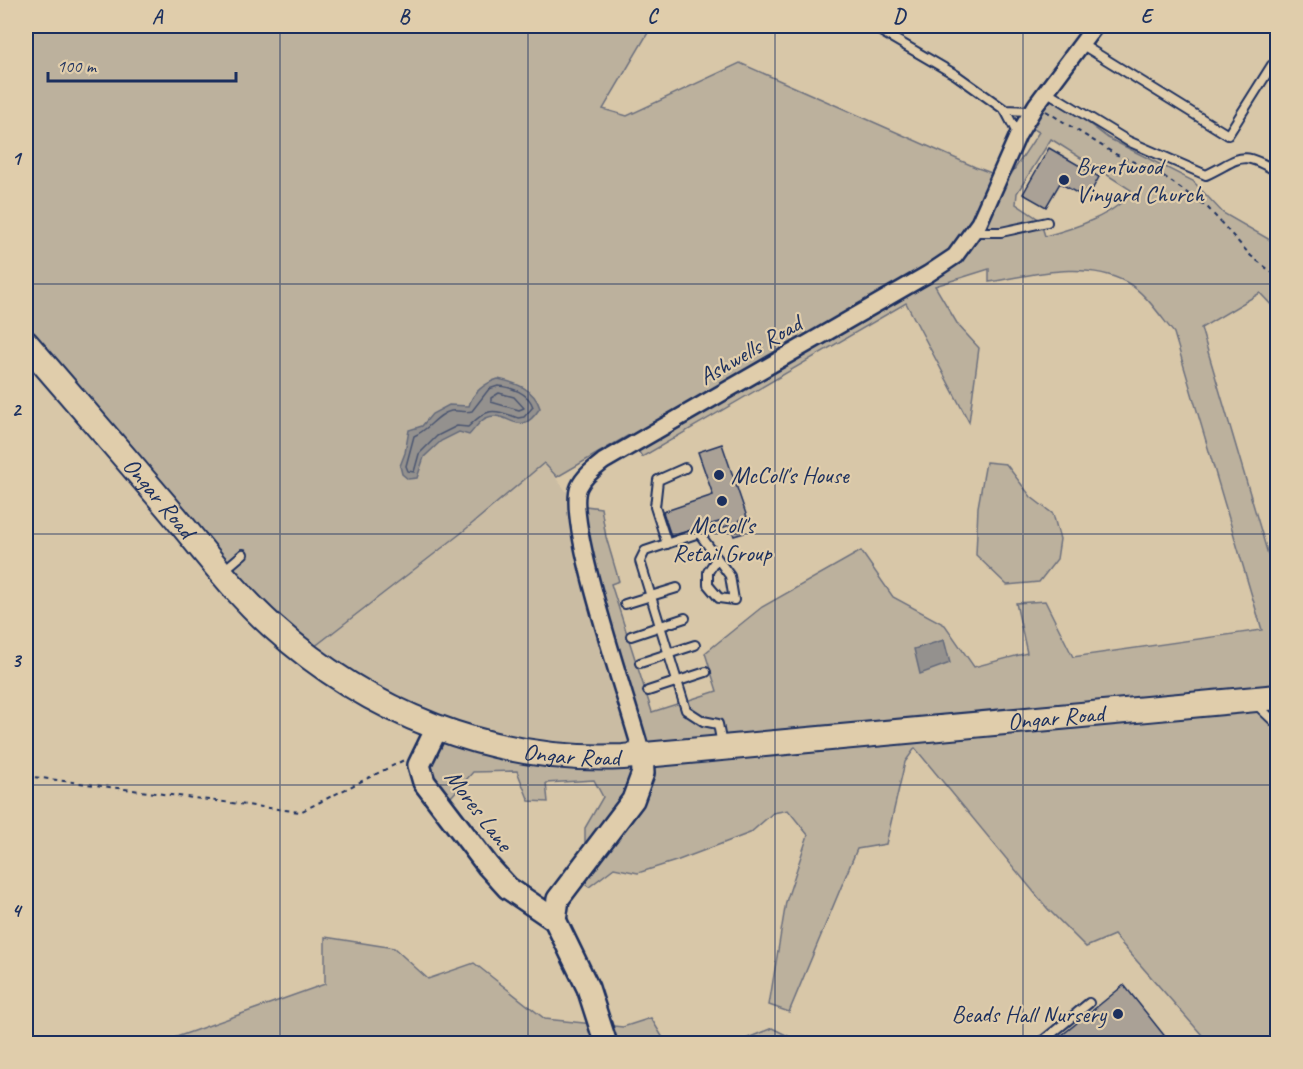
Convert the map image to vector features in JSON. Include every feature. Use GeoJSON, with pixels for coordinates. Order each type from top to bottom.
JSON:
{"type":"FeatureCollection","features":[{"type":"Feature","properties":{"kind":"main road","name":"Ongar Road"},"geometry":{"type":"LineString","coordinates":[[26,343],[226,568],[270,625],[333,676],[414,719],[436,728],[512,750],[600,758],[642,756],[723,750],[1002,720],[1278,697]]}},
{"type":"Feature","properties":{"kind":"street","name":"Ashwells Road"},"geometry":{"type":"LineString","coordinates":[[642,756],[609,646],[581,534],[577,505],[578,488],[590,472],[604,461],[928,274],[955,255],[979,224],[1018,135],[1034,108],[1095,26]]}},
{"type":"Feature","properties":{"kind":"street","name":"Mores Lane"},"geometry":{"type":"LineString","coordinates":[[436,728],[419,765],[424,782],[488,866],[508,888],[535,908],[557,909]]}},
{"type":"Feature","properties":{"kind":"street"},"geometry":{"type":"LineString","coordinates":[[606,1044],[588,988],[557,909],[633,800],[642,773],[642,756]]}},
{"type":"Feature","properties":{"kind":"lane"},"geometry":{"type":"LineString","coordinates":[[872,26],[957,75],[1005,110],[1018,135]]}},
{"type":"Feature","properties":{"kind":"lane"},"geometry":{"type":"LineString","coordinates":[[1081,44],[1228,135],[1272,65]]}},
{"type":"Feature","properties":{"kind":"lane"},"geometry":{"type":"LineString","coordinates":[[1046,91],[1128,141],[1206,175],[1236,158],[1249,157],[1278,172]]}},
{"type":"Feature","properties":{"kind":"lane"},"geometry":{"type":"LineString","coordinates":[[1005,110],[1034,108]]}},
{"type":"Feature","properties":{"kind":"lane"},"geometry":{"type":"LineString","coordinates":[[972,232],[1001,232],[1047,222]]}},
{"type":"Feature","properties":{"kind":"lane"},"geometry":{"type":"LineString","coordinates":[[668,544],[655,507],[658,480],[685,468]]}},
{"type":"Feature","properties":{"kind":"lane"},"geometry":{"type":"LineString","coordinates":[[717,558],[708,572],[708,585],[719,598],[734,600],[730,576],[699,533],[645,551],[640,561],[686,710],[703,721],[718,724],[723,750]]}},
{"type":"Feature","properties":{"kind":"lane"},"geometry":{"type":"LineString","coordinates":[[226,568],[243,554]]}},
{"type":"Feature","properties":{"kind":"lane"},"geometry":{"type":"LineString","coordinates":[[625,604],[677,588]]}},
{"type":"Feature","properties":{"kind":"lane"},"geometry":{"type":"LineString","coordinates":[[631,636],[685,618]]}},
{"type":"Feature","properties":{"kind":"lane"},"geometry":{"type":"LineString","coordinates":[[640,663],[695,645]]}},
{"type":"Feature","properties":{"kind":"lane"},"geometry":{"type":"LineString","coordinates":[[648,691],[706,672]]}},
{"type":"Feature","properties":{"kind":"lane"},"geometry":{"type":"LineString","coordinates":[[1251,699],[1278,725]]}},
{"type":"Feature","properties":{"kind":"lane"},"geometry":{"type":"LineString","coordinates":[[1039,1044],[1089,1003]]}},
{"type":"Feature","properties":{"kind":"path"},"geometry":{"type":"LineString","coordinates":[[1034,108],[1115,154],[1158,172],[1208,208],[1251,256],[1278,277]]}},
{"type":"Feature","properties":{"kind":"path"},"geometry":{"type":"LineString","coordinates":[[26,776],[300,812],[408,757],[419,765]]}},
{"type":"Feature","properties":{"kind":"shaded area"},"geometry":{"type":"Polygon","coordinates":[[[26,26],[652,26],[603,109],[627,116],[740,63],[975,167],[1008,179],[1039,132],[1025,124],[1046,91],[1108,138],[1193,181],[1223,213],[1277,244],[1277,311],[1260,293],[1201,328],[1277,585],[1277,1043],[1209,1043],[1114,935],[1086,947],[1047,908],[915,748],[905,762],[886,844],[857,849],[789,1012],[769,1005],[786,902],[808,835],[788,810],[773,813],[750,833],[676,861],[638,873],[614,868],[589,887],[566,871],[585,844],[585,828],[603,797],[594,780],[546,783],[548,802],[529,801],[517,771],[473,772],[443,806],[424,782],[437,728],[623,757],[638,739],[577,505],[601,508],[606,537],[619,581],[611,584],[652,712],[717,691],[705,653],[762,607],[861,551],[893,597],[945,625],[974,667],[1027,653],[1016,603],[1045,601],[1073,657],[1262,630],[1174,333],[1146,298],[1126,282],[1110,275],[1076,270],[1040,273],[989,282],[989,269],[935,286],[958,325],[979,348],[969,422],[906,303],[642,457],[629,435],[557,477],[544,463],[460,534],[305,654],[26,343],[26,26]],[[1051,139],[1017,193],[1016,204],[1040,220],[1045,236],[1067,230],[1105,214],[1125,199],[1131,190],[1051,139]]]}},
{"type":"Feature","properties":{"kind":"shaded area"},"geometry":{"type":"Polygon","coordinates":[[[986,462],[1006,464],[1031,497],[1053,514],[1060,539],[1057,559],[1039,582],[1007,585],[976,555],[978,507],[986,462]]]}},
{"type":"Feature","properties":{"kind":"shaded area"},"geometry":{"type":"Polygon","coordinates":[[[544,463],[577,505],[638,739],[623,757],[478,740],[305,654],[460,534],[544,463]]]}},
{"type":"Feature","properties":{"kind":"shaded area"},"geometry":{"type":"Polygon","coordinates":[[[325,937],[394,948],[428,979],[474,963],[545,1019],[623,1027],[651,1018],[666,1043],[157,1044],[325,984],[325,937]]]}},
{"type":"Feature","properties":{"kind":"shaded area"},"geometry":{"type":"Polygon","coordinates":[[[772,1028],[790,1037],[788,1043],[736,1043],[772,1028]]]}},
{"type":"Feature","properties":{"kind":"water"},"geometry":{"type":"Polygon","coordinates":[[[498,379],[518,385],[534,396],[540,408],[532,418],[519,423],[501,417],[486,418],[469,435],[459,432],[441,441],[424,457],[417,478],[408,479],[402,474],[400,466],[409,430],[422,426],[432,414],[449,405],[469,406],[480,389],[498,379]]]}},
{"type":"Feature","properties":{"kind":"water"},"geometry":{"type":"Polygon","coordinates":[[[944,640],[950,663],[920,674],[914,649],[944,640]]]}},
{"type":"Feature","properties":{"kind":"building","name":"Brentwood Vinyard Church"},"geometry":{"type":"Polygon","coordinates":[[[1049,148],[1099,177],[1087,199],[1060,183],[1046,207],[1023,194],[1049,148]]]}},
{"type":"Feature","properties":{"kind":"building","name":"McColl's House"},"geometry":{"type":"Polygon","coordinates":[[[722,444],[747,517],[739,520],[744,533],[734,536],[730,525],[721,528],[719,522],[671,536],[663,512],[713,495],[698,452],[722,444]]]}},
{"type":"Feature","properties":{"kind":"building","name":"Beads Hall Nursery"},"geometry":{"type":"Polygon","coordinates":[[[1124,985],[1171,1044],[1051,1044],[1124,985]]]}},
{"type":"Feature","properties":{"kind":"place","name":"Brentwood Vinyard Church"},"geometry":{"type":"Point","coordinates":[1064,180]}},
{"type":"Feature","properties":{"kind":"place","name":"McColl's House"},"geometry":{"type":"Point","coordinates":[719,475]}},
{"type":"Feature","properties":{"kind":"place","name":"McColl's Retail Group"},"geometry":{"type":"Point","coordinates":[722,501]}},
{"type":"Feature","properties":{"kind":"place","name":"Beads Hall Nursery"},"geometry":{"type":"Point","coordinates":[1118,1014]}}]}
